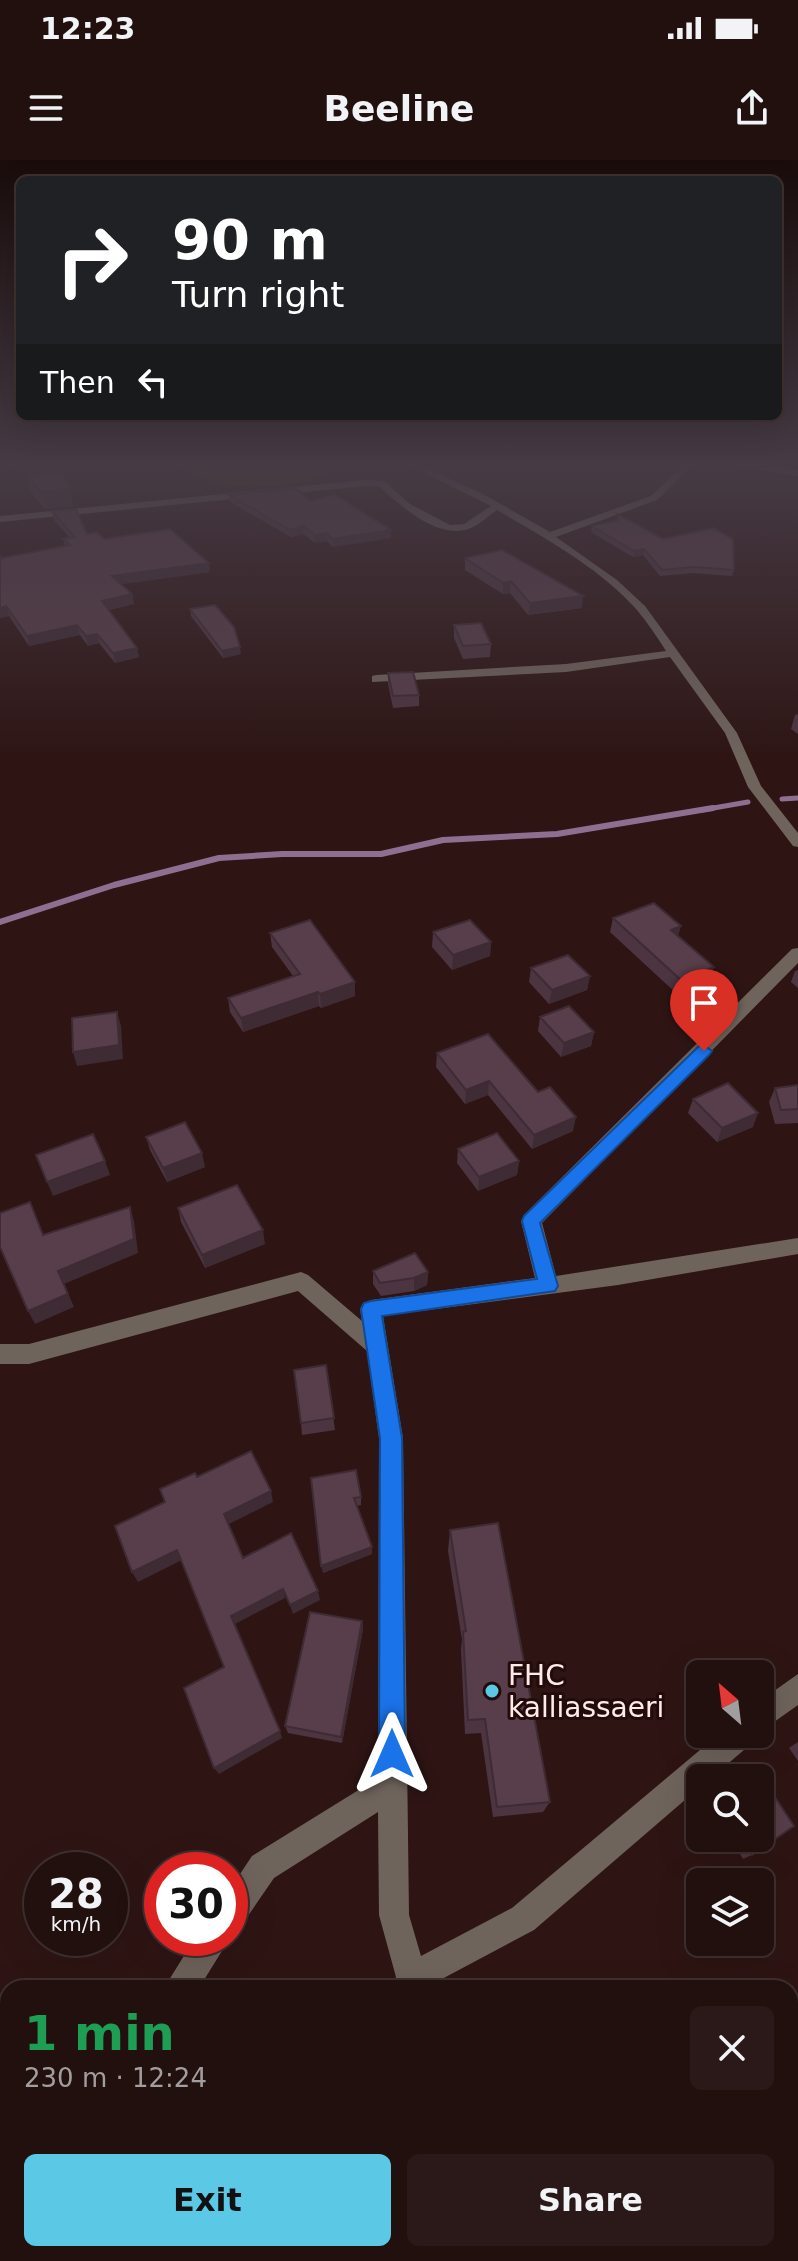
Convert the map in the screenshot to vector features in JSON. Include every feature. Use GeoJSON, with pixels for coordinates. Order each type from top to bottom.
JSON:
{"type":"FeatureCollection","features":[{"type":"Feature","properties":{"kind":"street"},"geometry":{"type":"LineString","coordinates":[[584,561],[641,608],[731,733],[755,787],[798,843]]}},
{"type":"Feature","properties":{"kind":"street"},"geometry":{"type":"LineString","coordinates":[[376,679],[566,668],[674,653]]}},
{"type":"Feature","properties":{"kind":"street"},"geometry":{"type":"LineString","coordinates":[[548,1286],[531,1221],[798,953]]}},
{"type":"Feature","properties":{"kind":"street"},"geometry":{"type":"LineString","coordinates":[[409,1980],[394,1915],[391,1438],[371,1309],[548,1286],[798,1246]]}},
{"type":"Feature","properties":{"kind":"street"},"geometry":{"type":"LineString","coordinates":[[0,1354],[29,1354],[301,1281],[377,1347]]}},
{"type":"Feature","properties":{"kind":"street"},"geometry":{"type":"LineString","coordinates":[[774,1707],[798,1688]]}},
{"type":"Feature","properties":{"kind":"street"},"geometry":{"type":"LineString","coordinates":[[415,1980],[523,1919],[725,1748]]}},
{"type":"Feature","properties":{"kind":"street"},"geometry":{"type":"LineString","coordinates":[[248,1889],[263,1867],[392,1786]]}},
{"type":"Feature","properties":{"kind":"street"},"geometry":{"type":"LineString","coordinates":[[185,1980],[202,1956]]}},
{"type":"Feature","properties":{"kind":"building"},"geometry":{"type":"Polygon","coordinates":[[[0,561],[209,563],[112,576],[132,594],[102,601],[137,648],[113,653],[97,634],[86,636],[77,625],[27,636],[6,606],[0,608],[0,561]]]}},
{"type":"Feature","properties":{"kind":"building"},"geometry":{"type":"Polygon","coordinates":[[[470,561],[521,561],[583,596],[530,603],[511,581],[503,583],[470,561]]]}},
{"type":"Feature","properties":{"kind":"building"},"geometry":{"type":"Polygon","coordinates":[[[654,561],[734,561],[734,570],[694,567],[662,570],[654,561]]]}},
{"type":"Feature","properties":{"kind":"building"},"geometry":{"type":"Polygon","coordinates":[[[215,605],[234,627],[240,647],[222,651],[190,609],[215,605]]]}},
{"type":"Feature","properties":{"kind":"building"},"geometry":{"type":"Polygon","coordinates":[[[481,623],[491,644],[463,646],[454,625],[481,623]]]}},
{"type":"Feature","properties":{"kind":"building"},"geometry":{"type":"Polygon","coordinates":[[[413,672],[419,695],[393,696],[388,673],[413,672]]]}},
{"type":"Feature","properties":{"kind":"building"},"geometry":{"type":"Polygon","coordinates":[[[654,903],[681,926],[671,930],[714,967],[681,980],[613,918],[654,903]]]}},
{"type":"Feature","properties":{"kind":"building"},"geometry":{"type":"Polygon","coordinates":[[[310,920],[355,982],[241,1018],[228,998],[300,974],[270,933],[310,920]]]}},
{"type":"Feature","properties":{"kind":"building"},"geometry":{"type":"Polygon","coordinates":[[[470,920],[491,942],[453,955],[433,932],[470,920]]]}},
{"type":"Feature","properties":{"kind":"building"},"geometry":{"type":"Polygon","coordinates":[[[568,955],[590,976],[552,990],[531,968],[568,955]]]}},
{"type":"Feature","properties":{"kind":"building"},"geometry":{"type":"Polygon","coordinates":[[[569,1006],[594,1032],[564,1043],[540,1017],[569,1006]]]}},
{"type":"Feature","properties":{"kind":"building"},"geometry":{"type":"Polygon","coordinates":[[[117,1012],[119,1045],[73,1052],[72,1018],[117,1012]]]}},
{"type":"Feature","properties":{"kind":"building"},"geometry":{"type":"Polygon","coordinates":[[[488,1034],[538,1092],[550,1087],[576,1117],[534,1135],[489,1081],[466,1090],[437,1053],[488,1034]]]}},
{"type":"Feature","properties":{"kind":"building"},"geometry":{"type":"Polygon","coordinates":[[[728,1083],[758,1113],[722,1128],[693,1099],[728,1083]]]}},
{"type":"Feature","properties":{"kind":"building"},"geometry":{"type":"Polygon","coordinates":[[[798,1085],[798,1109],[781,1110],[775,1088],[798,1085]]]}},
{"type":"Feature","properties":{"kind":"building"},"geometry":{"type":"Polygon","coordinates":[[[185,1122],[202,1153],[163,1168],[146,1137],[185,1122]]]}},
{"type":"Feature","properties":{"kind":"building"},"geometry":{"type":"Polygon","coordinates":[[[497,1133],[519,1161],[479,1177],[458,1149],[497,1133]]]}},
{"type":"Feature","properties":{"kind":"building"},"geometry":{"type":"Polygon","coordinates":[[[93,1134],[105,1161],[47,1182],[36,1155],[93,1134]]]}},
{"type":"Feature","properties":{"kind":"building"},"geometry":{"type":"Polygon","coordinates":[[[237,1185],[263,1230],[202,1255],[178,1208],[237,1185]]]}},
{"type":"Feature","properties":{"kind":"building"},"geometry":{"type":"Polygon","coordinates":[[[30,1202],[43,1235],[130,1207],[134,1239],[58,1271],[68,1294],[28,1311],[0,1247],[0,1213],[30,1202]]]}},
{"type":"Feature","properties":{"kind":"building"},"geometry":{"type":"Polygon","coordinates":[[[415,1253],[428,1272],[414,1278],[380,1283],[373,1271],[415,1253]]]}},
{"type":"Feature","properties":{"kind":"building"},"geometry":{"type":"Polygon","coordinates":[[[326,1365],[334,1418],[301,1423],[294,1370],[326,1365]]]}},
{"type":"Feature","properties":{"kind":"building"},"geometry":{"type":"Polygon","coordinates":[[[251,1451],[271,1491],[224,1514],[243,1558],[291,1533],[318,1591],[290,1605],[283,1589],[231,1616],[280,1731],[214,1768],[184,1688],[224,1667],[177,1550],[132,1572],[115,1526],[165,1502],[160,1489],[195,1473],[197,1477],[251,1451]]]}},
{"type":"Feature","properties":{"kind":"building"},"geometry":{"type":"Polygon","coordinates":[[[356,1470],[361,1497],[354,1498],[372,1547],[321,1566],[311,1478],[356,1470]]]}},
{"type":"Feature","properties":{"kind":"building"},"geometry":{"type":"Polygon","coordinates":[[[498,1523],[550,1802],[497,1807],[485,1719],[468,1720],[463,1632],[466,1631],[450,1530],[498,1523]]]}},
{"type":"Feature","properties":{"kind":"building"},"geometry":{"type":"Polygon","coordinates":[[[310,1612],[362,1621],[341,1737],[285,1726],[310,1612]]]}},
{"type":"Feature","properties":{"kind":"building"},"geometry":{"type":"Polygon","coordinates":[[[774,1795],[794,1826],[774,1840],[774,1795]]]}},
{"type":"Feature","properties":{"kind":"waterway"},"geometry":{"type":"LineString","coordinates":[[782,799],[798,798]]}},
{"type":"Feature","properties":{"kind":"waterway"},"geometry":{"type":"LineString","coordinates":[[702,810],[748,802]]}},
{"type":"Feature","properties":{"kind":"waterway"},"geometry":{"type":"LineString","coordinates":[[0,922],[114,885],[219,858],[282,854],[381,854],[443,840],[557,834],[713,808]]}},
{"type":"Feature","properties":{"kind":"place","name":"FHC kalliassaeri"},"geometry":{"type":"Point","coordinates":[492,1691]}},
{"type":"Feature","properties":{"kind":"route"},"geometry":{"type":"LineString","coordinates":[[392,1754],[391,1438],[371,1309],[548,1286],[531,1221],[704,1051]]}}]}
